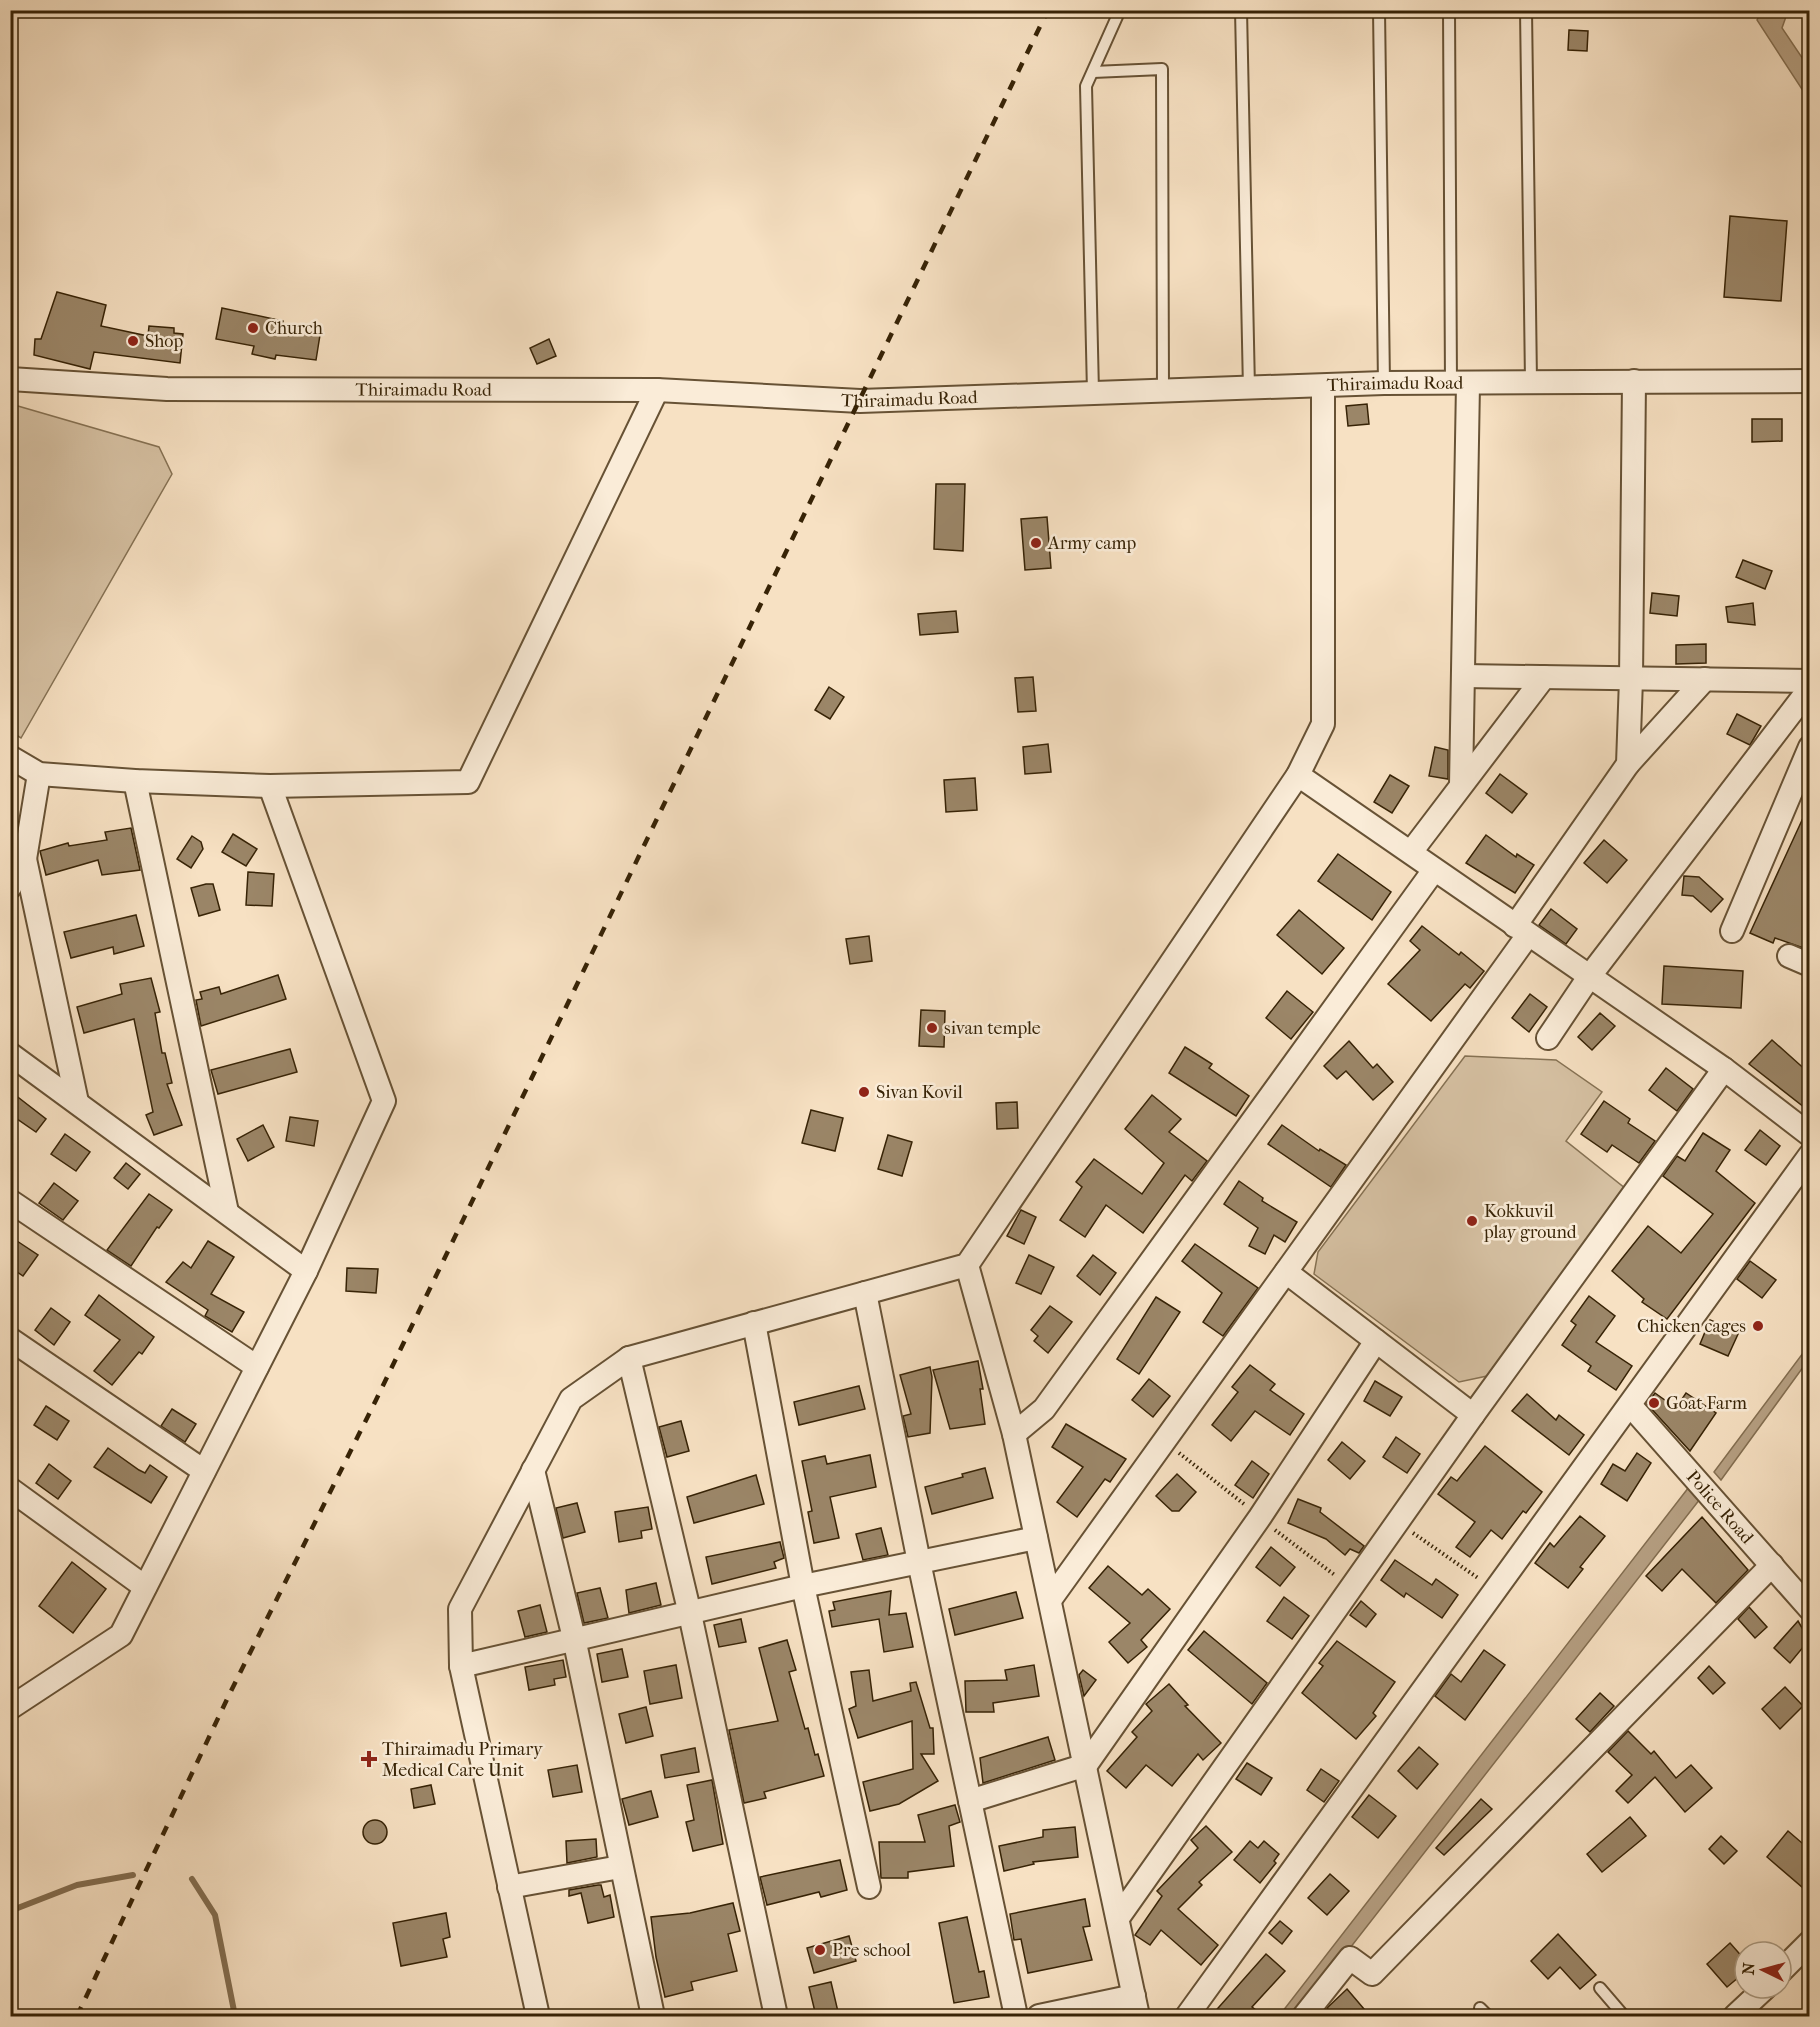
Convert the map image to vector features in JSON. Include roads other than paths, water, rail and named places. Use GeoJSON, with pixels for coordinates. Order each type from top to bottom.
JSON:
{"type":"FeatureCollection","features":[{"type":"Feature","properties":{"kind":"street","name":"Thiraimadu Road"},"geometry":{"type":"LineString","coordinates":[[10,379],[167,389],[657,390],[860,401],[1163,390],[1249,390],[1384,383],[1809,381]]}},
{"type":"Feature","properties":{"kind":"street"},"geometry":{"type":"LineString","coordinates":[[1628,764],[1634,381]]}},
{"type":"Feature","properties":{"kind":"street"},"geometry":{"type":"LineString","coordinates":[[1460,384],[1464,676],[1461,785]]}},
{"type":"Feature","properties":{"kind":"street"},"geometry":{"type":"LineString","coordinates":[[538,2016],[461,1666],[460,1609],[571,1399],[629,1358],[967,1265],[1298,776],[1323,724],[1323,386]]}},
{"type":"Feature","properties":{"kind":"street"},"geometry":{"type":"LineString","coordinates":[[10,757],[39,774],[135,781],[270,786],[468,782],[657,390]]}},
{"type":"Feature","properties":{"kind":"street"},"geometry":{"type":"LineString","coordinates":[[1464,676],[1809,681]]}},
{"type":"Feature","properties":{"kind":"street"},"geometry":{"type":"LineString","coordinates":[[1411,852],[1544,677]]}},
{"type":"Feature","properties":{"kind":"street"},"geometry":{"type":"LineString","coordinates":[[1050,1600],[1286,1272],[1522,930],[1628,764],[1705,680]]}},
{"type":"Feature","properties":{"kind":"street"},"geometry":{"type":"LineString","coordinates":[[1548,1038],[1589,977],[1809,688]]}},
{"type":"Feature","properties":{"kind":"street"},"geometry":{"type":"LineString","coordinates":[[1732,931],[1809,747]]}},
{"type":"Feature","properties":{"kind":"street"},"geometry":{"type":"LineString","coordinates":[[10,887],[25,859],[39,774]]}},
{"type":"Feature","properties":{"kind":"street"},"geometry":{"type":"LineString","coordinates":[[1298,776],[1724,1069],[1809,1136]]}},
{"type":"Feature","properties":{"kind":"street"},"geometry":{"type":"LineString","coordinates":[[135,781],[227,1212]]}},
{"type":"Feature","properties":{"kind":"street"},"geometry":{"type":"LineString","coordinates":[[10,1708],[121,1635],[306,1270],[384,1101],[270,786]]}},
{"type":"Feature","properties":{"kind":"street"},"geometry":{"type":"LineString","coordinates":[[25,859],[77,1102]]}},
{"type":"Feature","properties":{"kind":"street"},"geometry":{"type":"LineString","coordinates":[[1014,1434],[1044,1409],[1434,870]]}},
{"type":"Feature","properties":{"kind":"street"},"geometry":{"type":"LineString","coordinates":[[10,1054],[306,1270]]}},
{"type":"Feature","properties":{"kind":"street"},"geometry":{"type":"LineString","coordinates":[[1118,1918],[1473,1415],[1724,1069]]}},
{"type":"Feature","properties":{"kind":"street"},"geometry":{"type":"LineString","coordinates":[[1187,2016],[1809,1155]]}},
{"type":"Feature","properties":{"kind":"street"},"geometry":{"type":"LineString","coordinates":[[10,1201],[257,1367]]}},
{"type":"Feature","properties":{"kind":"street"},"geometry":{"type":"LineString","coordinates":[[967,1265],[1014,1434],[1136,2006],[1039,2016]]}},
{"type":"Feature","properties":{"kind":"street"},"geometry":{"type":"LineString","coordinates":[[1286,1272],[1473,1415]]}},
{"type":"Feature","properties":{"kind":"street"},"geometry":{"type":"LineString","coordinates":[[865,1293],[919,1562],[1016,2016]]}},
{"type":"Feature","properties":{"kind":"street"},"geometry":{"type":"LineString","coordinates":[[754,1323],[803,1587],[869,1887]]}},
{"type":"Feature","properties":{"kind":"street"},"geometry":{"type":"LineString","coordinates":[[10,1339],[204,1471]]}},
{"type":"Feature","properties":{"kind":"street"},"geometry":{"type":"LineString","coordinates":[[970,1801],[1086,1765],[1260,1517],[1376,1341]]}},
{"type":"Feature","properties":{"kind":"street"},"geometry":{"type":"LineString","coordinates":[[629,1358],[690,1614],[776,2016]]}},
{"type":"Feature","properties":{"kind":"street","name":"Police Road"},"geometry":{"type":"LineString","coordinates":[[1630,1405],[1773,1565],[1809,1609]]}},
{"type":"Feature","properties":{"kind":"street"},"geometry":{"type":"LineString","coordinates":[[533,1470],[574,1638],[620,1867],[653,2016]]}},
{"type":"Feature","properties":{"kind":"street"},"geometry":{"type":"LineString","coordinates":[[10,1489],[145,1587]]}},
{"type":"Feature","properties":{"kind":"street"},"geometry":{"type":"LineString","coordinates":[[461,1666],[574,1638],[803,1587],[1036,1538]]}},
{"type":"Feature","properties":{"kind":"street"},"geometry":{"type":"LineString","coordinates":[[1304,2016],[1350,1958],[1372,1974],[1773,1565]]}},
{"type":"Feature","properties":{"kind":"street"},"geometry":{"type":"LineString","coordinates":[[509,1887],[620,1867]]}},
{"type":"Feature","properties":{"kind":"street"},"geometry":{"type":"LineString","coordinates":[[1793,1959],[1809,1942]]}},
{"type":"Feature","properties":{"kind":"street"},"geometry":{"type":"LineString","coordinates":[[1735,2016],[1752,2000]]}},
{"type":"Feature","properties":{"kind":"lane"},"geometry":{"type":"LineString","coordinates":[[1093,392],[1086,86],[1120,10]]}},
{"type":"Feature","properties":{"kind":"lane"},"geometry":{"type":"LineString","coordinates":[[1241,10],[1249,390]]}},
{"type":"Feature","properties":{"kind":"lane"},"geometry":{"type":"LineString","coordinates":[[1379,10],[1384,383]]}},
{"type":"Feature","properties":{"kind":"lane"},"geometry":{"type":"LineString","coordinates":[[1449,10],[1460,384]]}},
{"type":"Feature","properties":{"kind":"lane"},"geometry":{"type":"LineString","coordinates":[[1526,10],[1531,381]]}},
{"type":"Feature","properties":{"kind":"lane"},"geometry":{"type":"LineString","coordinates":[[1093,72],[1162,69],[1163,390]]}},
{"type":"Feature","properties":{"kind":"lane"},"geometry":{"type":"LineString","coordinates":[[1600,1988],[1624,2016]]}},
{"type":"Feature","properties":{"kind":"lane"},"geometry":{"type":"LineString","coordinates":[[1480,2008],[1488,2016]]}},
{"type":"Feature","properties":{"kind":"waterway"},"geometry":{"type":"LineString","coordinates":[[10,1911],[77,1885],[133,1875]]}},
{"type":"Feature","properties":{"kind":"waterway"},"geometry":{"type":"LineString","coordinates":[[192,1879],[215,1915],[235,2016]]}},
{"type":"Feature","properties":{"kind":"railway"},"geometry":{"type":"LineString","coordinates":[[77,2016],[229,1695],[376,1400],[1048,10]]}},
{"type":"Feature","properties":{"kind":"place","name":"Church"},"geometry":{"type":"Point","coordinates":[253,328]}},
{"type":"Feature","properties":{"kind":"place","name":"Shop"},"geometry":{"type":"Point","coordinates":[133,341]}},
{"type":"Feature","properties":{"kind":"place","name":"Army camp"},"geometry":{"type":"Point","coordinates":[1036,543]}},
{"type":"Feature","properties":{"kind":"place","name":"sivan temple"},"geometry":{"type":"Point","coordinates":[932,1028]}},
{"type":"Feature","properties":{"kind":"place","name":"Sivan Kovil"},"geometry":{"type":"Point","coordinates":[864,1092]}},
{"type":"Feature","properties":{"kind":"place","name":"Kokkuvil play ground"},"geometry":{"type":"Point","coordinates":[1472,1221]}},
{"type":"Feature","properties":{"kind":"place","name":"Chicken cages"},"geometry":{"type":"Point","coordinates":[1758,1326]}},
{"type":"Feature","properties":{"kind":"place","name":"Goat Farm"},"geometry":{"type":"Point","coordinates":[1654,1403]}},
{"type":"Feature","properties":{"kind":"place","name":"Thiraimadu Primary Medical Care Unit"},"geometry":{"type":"Point","coordinates":[369,1759]}},
{"type":"Feature","properties":{"kind":"place","name":"Pre school"},"geometry":{"type":"Point","coordinates":[820,1950]}}]}
